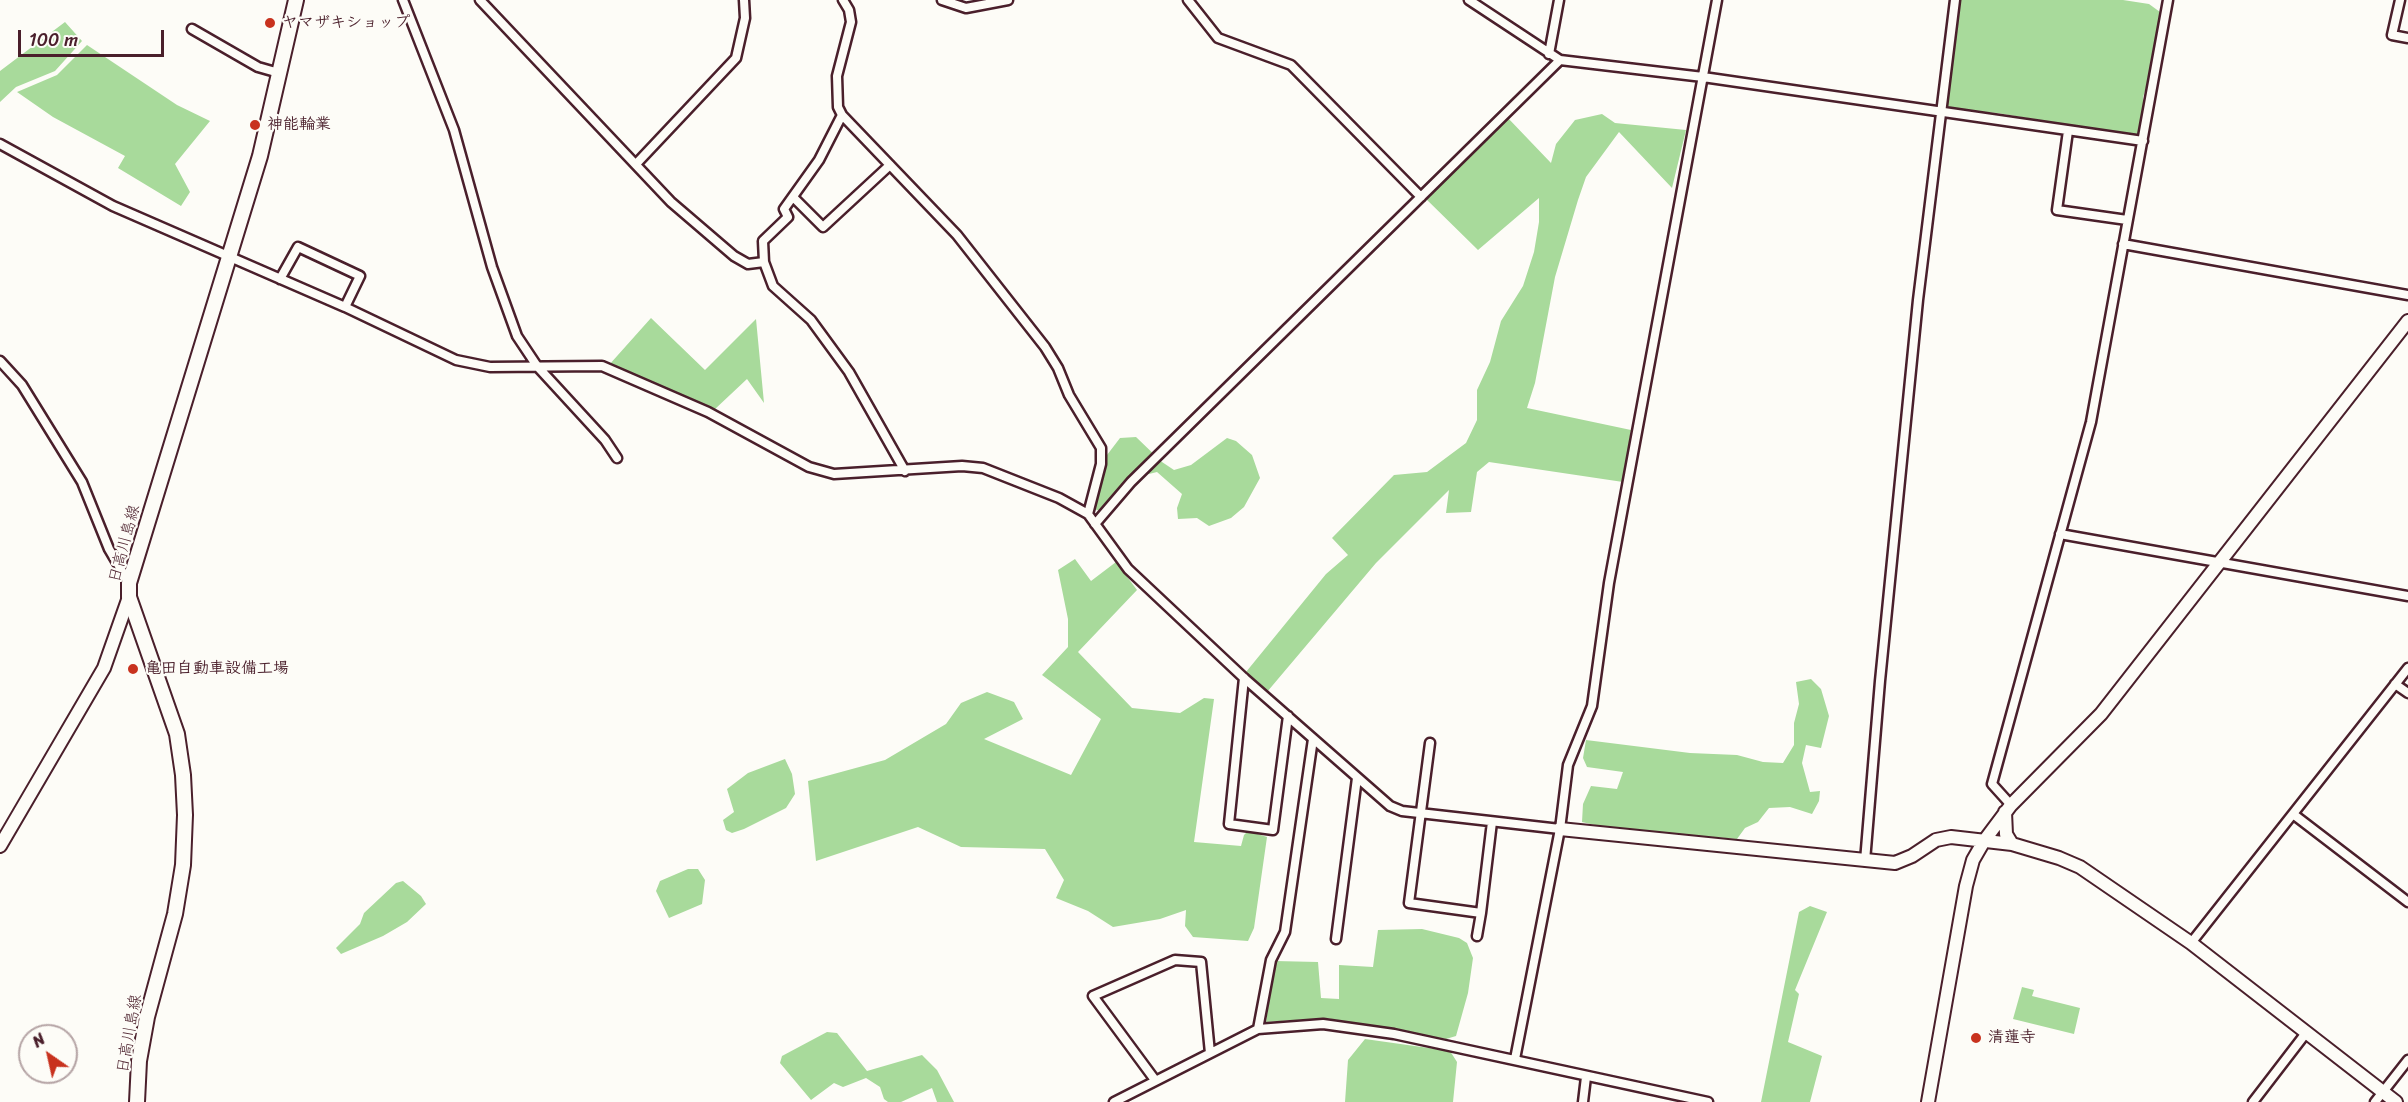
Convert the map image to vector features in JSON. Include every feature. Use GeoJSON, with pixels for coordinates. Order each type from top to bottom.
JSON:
{"type":"FeatureCollection","features":[{"type":"Feature","properties":{"kind":"main road","name":"日高川島線"},"geometry":{"type":"LineString","coordinates":[[137,1102],[139,1061],[147,1017],[175,914],[183,865],[185,815],[183,775],[177,734],[129,590],[260,156],[296,0]]}},
{"type":"Feature","properties":{"kind":"street"},"geometry":{"type":"LineString","coordinates":[[403,0],[454,130],[503,298],[517,336],[537,366],[605,440],[617,458]]}},
{"type":"Feature","properties":{"kind":"street"},"geometry":{"type":"LineString","coordinates":[[480,0],[672,202],[734,256],[748,264],[764,262]]}},
{"type":"Feature","properties":{"kind":"street"},"geometry":{"type":"LineString","coordinates":[[637,164],[736,58],[745,18],[744,0]]}},
{"type":"Feature","properties":{"kind":"street"},"geometry":{"type":"LineString","coordinates":[[843,0],[849,10],[851,22],[837,76],[837,97],[842,115],[957,235],[1046,347],[1069,395],[1101,448],[1101,464],[1088,514]]}},
{"type":"Feature","properties":{"kind":"street"},"geometry":{"type":"LineString","coordinates":[[942,0],[966,9],[1008,0]]}},
{"type":"Feature","properties":{"kind":"street"},"geometry":{"type":"LineString","coordinates":[[1188,0],[1218,38],[1291,65],[1421,197]]}},
{"type":"Feature","properties":{"kind":"street"},"geometry":{"type":"LineString","coordinates":[[1469,0],[1560,60],[1703,77],[2143,141]]}},
{"type":"Feature","properties":{"kind":"street"},"geometry":{"type":"LineString","coordinates":[[1550,54],[1559,0]]}},
{"type":"Feature","properties":{"kind":"street"},"geometry":{"type":"LineString","coordinates":[[1515,1059],[1560,829],[1568,765],[1592,706],[1609,583],[1717,0]]}},
{"type":"Feature","properties":{"kind":"street"},"geometry":{"type":"LineString","coordinates":[[1864,861],[1880,681],[1939,112],[1955,0]]}},
{"type":"Feature","properties":{"kind":"street"},"geometry":{"type":"LineString","coordinates":[[2012,844],[2006,834],[2008,809],[1992,784],[2091,422],[2168,0]]}},
{"type":"Feature","properties":{"kind":"street"},"geometry":{"type":"LineString","coordinates":[[2400,0],[2392,35],[2408,38]]}},
{"type":"Feature","properties":{"kind":"street"},"geometry":{"type":"LineString","coordinates":[[192,29],[258,66],[279,73]]}},
{"type":"Feature","properties":{"kind":"street"},"geometry":{"type":"LineString","coordinates":[[1095,525],[1131,482],[1560,60]]}},
{"type":"Feature","properties":{"kind":"street"},"geometry":{"type":"LineString","coordinates":[[842,115],[819,160],[784,209],[788,217],[763,241],[764,262],[772,286],[811,320],[849,372],[905,471]]}},
{"type":"Feature","properties":{"kind":"street"},"geometry":{"type":"LineString","coordinates":[[2068,131],[2057,210],[2127,220]]}},
{"type":"Feature","properties":{"kind":"street"},"geometry":{"type":"LineString","coordinates":[[0,144],[113,206],[230,256],[456,360],[473,365],[602,366],[708,412],[809,467],[834,474],[962,466],[983,468],[1059,498],[1088,514],[1128,569],[1244,678],[1390,806],[1419,813],[1492,822],[1864,861],[1895,863],[1912,856],[1936,840],[1951,837],[2012,844],[2059,858],[2080,867],[2192,943],[2396,1102]]}},
{"type":"Feature","properties":{"kind":"street"},"geometry":{"type":"LineString","coordinates":[[793,197],[823,227],[890,165]]}},
{"type":"Feature","properties":{"kind":"street"},"geometry":{"type":"LineString","coordinates":[[2123,244],[2408,295]]}},
{"type":"Feature","properties":{"kind":"street"},"geometry":{"type":"LineString","coordinates":[[280,279],[298,247],[360,276],[345,308]]}},
{"type":"Feature","properties":{"kind":"street"},"geometry":{"type":"LineString","coordinates":[[1928,1102],[1966,886],[1973,860],[1984,841],[2008,809],[2101,714],[2408,321]]}},
{"type":"Feature","properties":{"kind":"street"},"geometry":{"type":"LineString","coordinates":[[0,361],[22,384],[82,482],[109,549],[129,590],[104,668],[0,846]]}},
{"type":"Feature","properties":{"kind":"street"},"geometry":{"type":"LineString","coordinates":[[2060,534],[2408,596]]}},
{"type":"Feature","properties":{"kind":"street"},"geometry":{"type":"LineString","coordinates":[[2192,943],[2408,668]]}},
{"type":"Feature","properties":{"kind":"street"},"geometry":{"type":"LineString","coordinates":[[1244,678],[1229,824],[1273,830],[1288,716]]}},
{"type":"Feature","properties":{"kind":"street"},"geometry":{"type":"LineString","coordinates":[[2395,684],[2408,693]]}},
{"type":"Feature","properties":{"kind":"street"},"geometry":{"type":"LineString","coordinates":[[1258,1029],[1271,960],[1286,932],[1312,739]]}},
{"type":"Feature","properties":{"kind":"street"},"geometry":{"type":"LineString","coordinates":[[1430,743],[1409,903],[1481,913]]}},
{"type":"Feature","properties":{"kind":"street"},"geometry":{"type":"LineString","coordinates":[[1336,939],[1356,778]]}},
{"type":"Feature","properties":{"kind":"street"},"geometry":{"type":"LineString","coordinates":[[2293,814],[2408,902]]}},
{"type":"Feature","properties":{"kind":"street"},"geometry":{"type":"LineString","coordinates":[[1477,936],[1492,822]]}},
{"type":"Feature","properties":{"kind":"street"},"geometry":{"type":"LineString","coordinates":[[1155,1080],[1093,996],[1175,960],[1201,962],[1210,1053]]}},
{"type":"Feature","properties":{"kind":"street"},"geometry":{"type":"LineString","coordinates":[[1114,1102],[1258,1029],[1323,1024],[1394,1034],[1708,1102]]}},
{"type":"Feature","properties":{"kind":"street"},"geometry":{"type":"LineString","coordinates":[[2253,1102],[2306,1033]]}},
{"type":"Feature","properties":{"kind":"street"},"geometry":{"type":"LineString","coordinates":[[2375,1102],[2408,1060]]}},
{"type":"Feature","properties":{"kind":"street"},"geometry":{"type":"LineString","coordinates":[[1582,1102],[1586,1077]]}},
{"type":"Feature","properties":{"kind":"street"},"geometry":{"type":"LineString","coordinates":[[1659,1102],[1661,1092]]}},
{"type":"Feature","properties":{"kind":"green space"},"geometry":{"type":"Polygon","coordinates":[[[1959,0],[2123,0],[2149,4],[2160,12],[2151,73],[2143,97],[2144,115],[2138,136],[1997,113],[1946,109],[1959,0]]]}},
{"type":"Feature","properties":{"kind":"green space"},"geometry":{"type":"Polygon","coordinates":[[[65,22],[82,41],[55,71],[16,87],[0,102],[0,71],[65,22]]]}},
{"type":"Feature","properties":{"kind":"green space"},"geometry":{"type":"Polygon","coordinates":[[[87,45],[177,105],[210,121],[175,164],[190,192],[181,206],[118,168],[125,156],[53,117],[17,92],[57,75],[87,45]]]}},
{"type":"Feature","properties":{"kind":"green space"},"geometry":{"type":"Polygon","coordinates":[[[1602,114],[1615,123],[1686,130],[1672,188],[1619,132],[1586,177],[1555,277],[1535,383],[1527,408],[1631,430],[1623,482],[1489,462],[1477,472],[1471,512],[1446,513],[1449,490],[1376,563],[1267,692],[1246,672],[1326,574],[1348,555],[1332,538],[1394,475],[1427,472],[1466,443],[1477,420],[1477,390],[1490,362],[1501,321],[1523,286],[1534,252],[1539,222],[1539,198],[1478,250],[1424,197],[1507,117],[1551,163],[1556,144],[1575,120],[1602,114]]]}},
{"type":"Feature","properties":{"kind":"green space"},"geometry":{"type":"Polygon","coordinates":[[[651,318],[705,370],[756,319],[764,403],[747,379],[714,410],[609,365],[651,318]]]}},
{"type":"Feature","properties":{"kind":"green space"},"geometry":{"type":"Polygon","coordinates":[[[1136,437],[1162,462],[1174,470],[1191,465],[1227,438],[1236,441],[1252,455],[1260,478],[1244,507],[1231,518],[1209,526],[1197,518],[1178,519],[1177,508],[1182,494],[1157,472],[1149,474],[1136,469],[1100,511],[1094,509],[1107,455],[1120,438],[1136,437]]]}},
{"type":"Feature","properties":{"kind":"green space"},"geometry":{"type":"Polygon","coordinates":[[[1075,559],[1091,581],[1116,562],[1137,590],[1078,652],[1132,708],[1180,713],[1204,698],[1214,699],[1194,842],[1241,846],[1244,835],[1248,831],[1267,837],[1254,928],[1248,941],[1193,937],[1185,926],[1186,910],[1160,919],[1113,927],[1088,911],[1056,898],[1064,880],[1045,849],[961,847],[918,827],[816,861],[808,781],[885,760],[946,724],[961,703],[987,692],[1014,702],[1023,719],[984,739],[1071,775],[1101,719],[1042,675],[1068,647],[1068,619],[1058,570],[1075,559]]]}},
{"type":"Feature","properties":{"kind":"green space"},"geometry":{"type":"Polygon","coordinates":[[[1811,679],[1821,689],[1829,716],[1821,748],[1806,745],[1802,763],[1810,792],[1820,791],[1819,801],[1812,814],[1790,807],[1769,808],[1758,822],[1745,828],[1737,839],[1608,828],[1582,822],[1583,804],[1591,786],[1617,789],[1623,772],[1587,767],[1583,758],[1586,740],[1690,753],[1737,755],[1763,762],[1783,763],[1794,745],[1794,723],[1799,704],[1796,682],[1811,679]]]}},
{"type":"Feature","properties":{"kind":"green space"},"geometry":{"type":"Polygon","coordinates":[[[785,759],[792,774],[795,794],[786,808],[744,829],[732,833],[726,830],[723,820],[734,812],[727,789],[748,773],[785,759]]]}},
{"type":"Feature","properties":{"kind":"green space"},"geometry":{"type":"Polygon","coordinates":[[[688,869],[698,869],[705,880],[702,904],[669,918],[656,891],[660,881],[688,869]]]}},
{"type":"Feature","properties":{"kind":"green space"},"geometry":{"type":"Polygon","coordinates":[[[403,881],[421,896],[426,904],[407,922],[383,936],[341,954],[336,948],[360,924],[364,913],[396,883],[403,881]]]}},
{"type":"Feature","properties":{"kind":"green space"},"geometry":{"type":"Polygon","coordinates":[[[1810,906],[1827,912],[1795,990],[1799,994],[1788,1042],[1822,1056],[1810,1102],[1761,1102],[1799,912],[1810,906]]]}},
{"type":"Feature","properties":{"kind":"green space"},"geometry":{"type":"Polygon","coordinates":[[[1422,929],[1459,938],[1467,943],[1473,958],[1468,993],[1456,1036],[1446,1039],[1326,1018],[1266,1022],[1275,961],[1318,962],[1321,998],[1339,999],[1339,965],[1373,967],[1378,930],[1422,929]]]}},
{"type":"Feature","properties":{"kind":"green space"},"geometry":{"type":"Polygon","coordinates":[[[2022,987],[2034,990],[2032,996],[2080,1008],[2074,1034],[2013,1019],[2022,987]]]}},
{"type":"Feature","properties":{"kind":"green space"},"geometry":{"type":"Polygon","coordinates":[[[827,1032],[837,1033],[867,1071],[922,1055],[937,1070],[954,1102],[937,1102],[932,1088],[901,1102],[888,1102],[884,1099],[880,1087],[866,1078],[843,1087],[834,1083],[811,1100],[780,1063],[782,1056],[827,1032]]]}},
{"type":"Feature","properties":{"kind":"green space"},"geometry":{"type":"Polygon","coordinates":[[[1365,1039],[1450,1051],[1457,1062],[1453,1102],[1345,1102],[1348,1060],[1365,1039]]]}},
{"type":"Feature","properties":{"kind":"place","name":"ヤマザキショップ"},"geometry":{"type":"Point","coordinates":[270,23]}},
{"type":"Feature","properties":{"kind":"place","name":"神能輪業"},"geometry":{"type":"Point","coordinates":[255,125]}},
{"type":"Feature","properties":{"kind":"place","name":"亀田自動車設備工場"},"geometry":{"type":"Point","coordinates":[133,669]}},
{"type":"Feature","properties":{"kind":"place","name":"清蓮寺"},"geometry":{"type":"Point","coordinates":[1976,1038]}}]}
